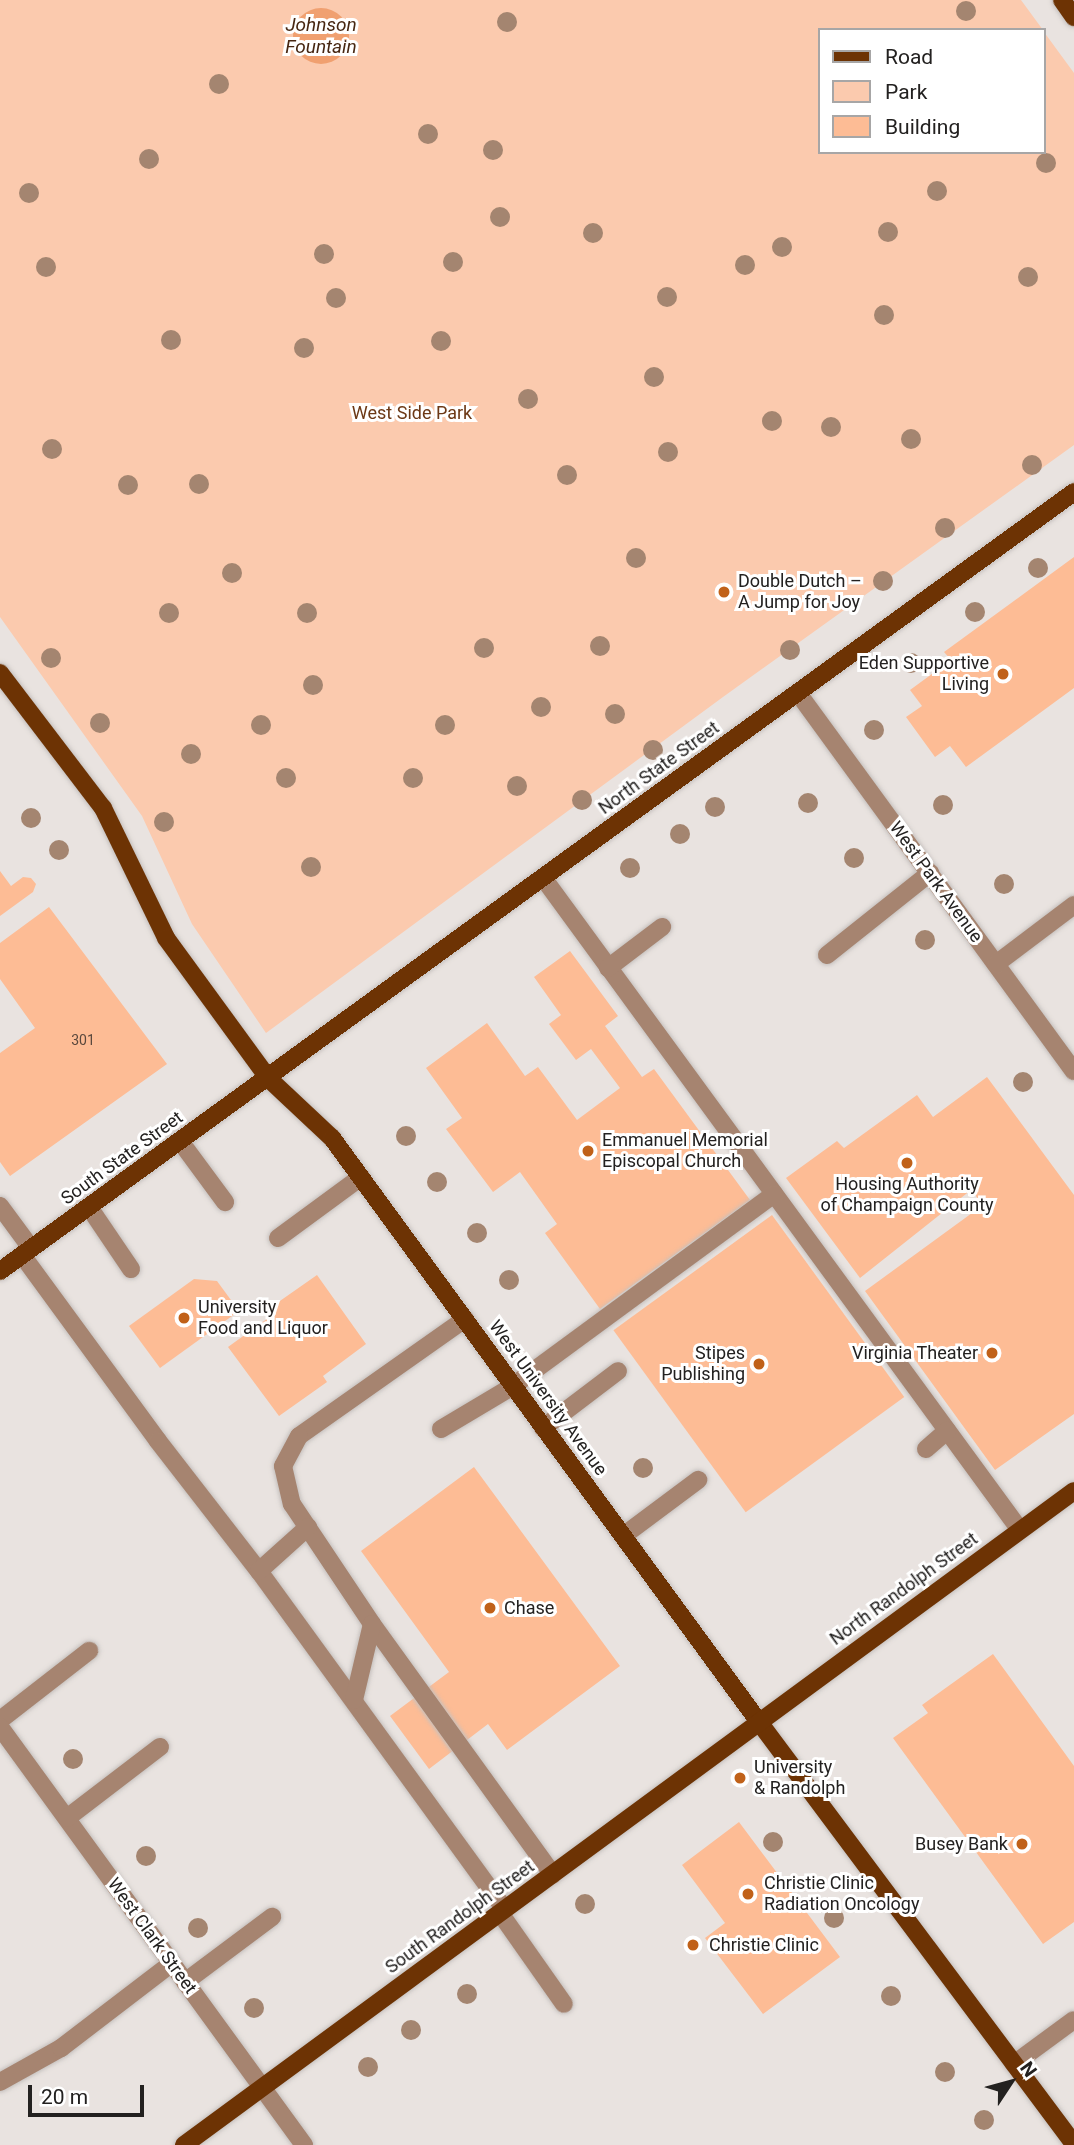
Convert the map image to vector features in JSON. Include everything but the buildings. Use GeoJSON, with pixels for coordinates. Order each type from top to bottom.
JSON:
{"type":"FeatureCollection","features":[{"type":"Feature","properties":{"kind":"main road"},"geometry":{"type":"LineString","coordinates":[[1062,0],[1074,17]]}},
{"type":"Feature","properties":{"kind":"main road","name":"North State Street"},"geometry":{"type":"LineString","coordinates":[[268,1078],[1074,492]]}},
{"type":"Feature","properties":{"kind":"main road","name":"West University Avenue"},"geometry":{"type":"LineString","coordinates":[[0,673],[103,808],[166,939],[268,1078],[332,1138],[759,1722],[1074,2144]]}},
{"type":"Feature","properties":{"kind":"main road","name":"South State Street"},"geometry":{"type":"LineString","coordinates":[[0,1271],[268,1078]]}},
{"type":"Feature","properties":{"kind":"main road","name":"North Randolph Street"},"geometry":{"type":"LineString","coordinates":[[759,1722],[1074,1491]]}},
{"type":"Feature","properties":{"kind":"main road","name":"South Randolph Street"},"geometry":{"type":"LineString","coordinates":[[184,2145],[759,1722]]}},
{"type":"Feature","properties":{"kind":"street","name":"West Park Avenue"},"geometry":{"type":"LineString","coordinates":[[798,693],[1074,1071]]}},
{"type":"Feature","properties":{"kind":"street"},"geometry":{"type":"LineString","coordinates":[[827,955],[930,873]]}},
{"type":"Feature","properties":{"kind":"street"},"geometry":{"type":"LineString","coordinates":[[544,879],[1020,1530]]}},
{"type":"Feature","properties":{"kind":"street"},"geometry":{"type":"LineString","coordinates":[[996,964],[1074,905]]}},
{"type":"Feature","properties":{"kind":"street"},"geometry":{"type":"LineString","coordinates":[[608,968],[662,927]]}},
{"type":"Feature","properties":{"kind":"street"},"geometry":{"type":"LineString","coordinates":[[180,1141],[225,1202]]}},
{"type":"Feature","properties":{"kind":"street"},"geometry":{"type":"LineString","coordinates":[[278,1238],[361,1177]]}},
{"type":"Feature","properties":{"kind":"street"},"geometry":{"type":"LineString","coordinates":[[442,1429],[513,1386],[774,1194]]}},
{"type":"Feature","properties":{"kind":"street"},"geometry":{"type":"LineString","coordinates":[[0,1206],[27,1252],[158,1441],[354,1700],[564,2004]]}},
{"type":"Feature","properties":{"kind":"street"},"geometry":{"type":"LineString","coordinates":[[89,1207],[131,1269]]}},
{"type":"Feature","properties":{"kind":"street"},"geometry":{"type":"LineString","coordinates":[[465,1319],[299,1436],[283,1466],[292,1504],[372,1624],[553,1875]]}},
{"type":"Feature","properties":{"kind":"street"},"geometry":{"type":"LineString","coordinates":[[543,1428],[618,1371]]}},
{"type":"Feature","properties":{"kind":"street"},"geometry":{"type":"LineString","coordinates":[[926,1449],[947,1431]]}},
{"type":"Feature","properties":{"kind":"street"},"geometry":{"type":"LineString","coordinates":[[623,1536],[698,1480]]}},
{"type":"Feature","properties":{"kind":"street"},"geometry":{"type":"LineString","coordinates":[[259,1571],[308,1527]]}},
{"type":"Feature","properties":{"kind":"street"},"geometry":{"type":"LineString","coordinates":[[354,1700],[372,1624]]}},
{"type":"Feature","properties":{"kind":"street"},"geometry":{"type":"LineString","coordinates":[[0,1720],[89,1651]]}},
{"type":"Feature","properties":{"kind":"street","name":"West Clark Street"},"geometry":{"type":"LineString","coordinates":[[0,1727],[304,2145]]}},
{"type":"Feature","properties":{"kind":"street"},"geometry":{"type":"LineString","coordinates":[[67,1818],[160,1746]]}},
{"type":"Feature","properties":{"kind":"street"},"geometry":{"type":"LineString","coordinates":[[185,1982],[272,1917]]}},
{"type":"Feature","properties":{"kind":"street"},"geometry":{"type":"LineString","coordinates":[[0,2082],[61,2048],[172,1963]]}},
{"type":"Feature","properties":{"kind":"street"},"geometry":{"type":"LineString","coordinates":[[1014,2064],[1074,2020]]}},
{"type":"Feature","properties":{"kind":"green space","name":"West Side Park"},"geometry":{"type":"Polygon","coordinates":[[[0,0],[1021,0],[1042,28],[818,28],[818,154],[1046,154],[1046,35],[1074,73],[1074,445],[723,697],[266,1033],[192,924],[142,816],[0,617],[0,0]]]}},
{"type":"Feature","properties":{"kind":"water","name":"Johnson Fountain"},"geometry":{"type":"Polygon","coordinates":[[[315,8],[327,8],[337,12],[345,20],[349,36],[345,52],[337,60],[327,64],[315,64],[305,60],[297,52],[293,42],[293,30],[297,20],[305,12],[315,8]]]}},
{"type":"Feature","properties":{"kind":"place","name":"Double Dutch – A Jump for Joy"},"geometry":{"type":"Point","coordinates":[724,592]}},
{"type":"Feature","properties":{"kind":"place","name":"Eden Supportive Living"},"geometry":{"type":"Point","coordinates":[1003,674]}},
{"type":"Feature","properties":{"kind":"place","name":"Emmanuel Memorial Episcopal Church"},"geometry":{"type":"Point","coordinates":[588,1151]}},
{"type":"Feature","properties":{"kind":"place","name":"Housing Authority of Champaign County"},"geometry":{"type":"Point","coordinates":[907,1163]}},
{"type":"Feature","properties":{"kind":"place","name":"University Food and Liquor"},"geometry":{"type":"Point","coordinates":[184,1318]}},
{"type":"Feature","properties":{"kind":"place","name":"Virginia Theater"},"geometry":{"type":"Point","coordinates":[992,1353]}},
{"type":"Feature","properties":{"kind":"place","name":"Stipes Publishing"},"geometry":{"type":"Point","coordinates":[759,1364]}},
{"type":"Feature","properties":{"kind":"place","name":"Chase"},"geometry":{"type":"Point","coordinates":[490,1608]}},
{"type":"Feature","properties":{"kind":"place","name":"University & Randolph"},"geometry":{"type":"Point","coordinates":[740,1778]}},
{"type":"Feature","properties":{"kind":"place","name":"Busey Bank"},"geometry":{"type":"Point","coordinates":[1022,1844]}},
{"type":"Feature","properties":{"kind":"place","name":"Christie Clinic Radiation Oncology"},"geometry":{"type":"Point","coordinates":[748,1894]}},
{"type":"Feature","properties":{"kind":"place","name":"Christie Clinic"},"geometry":{"type":"Point","coordinates":[693,1945]}}]}
